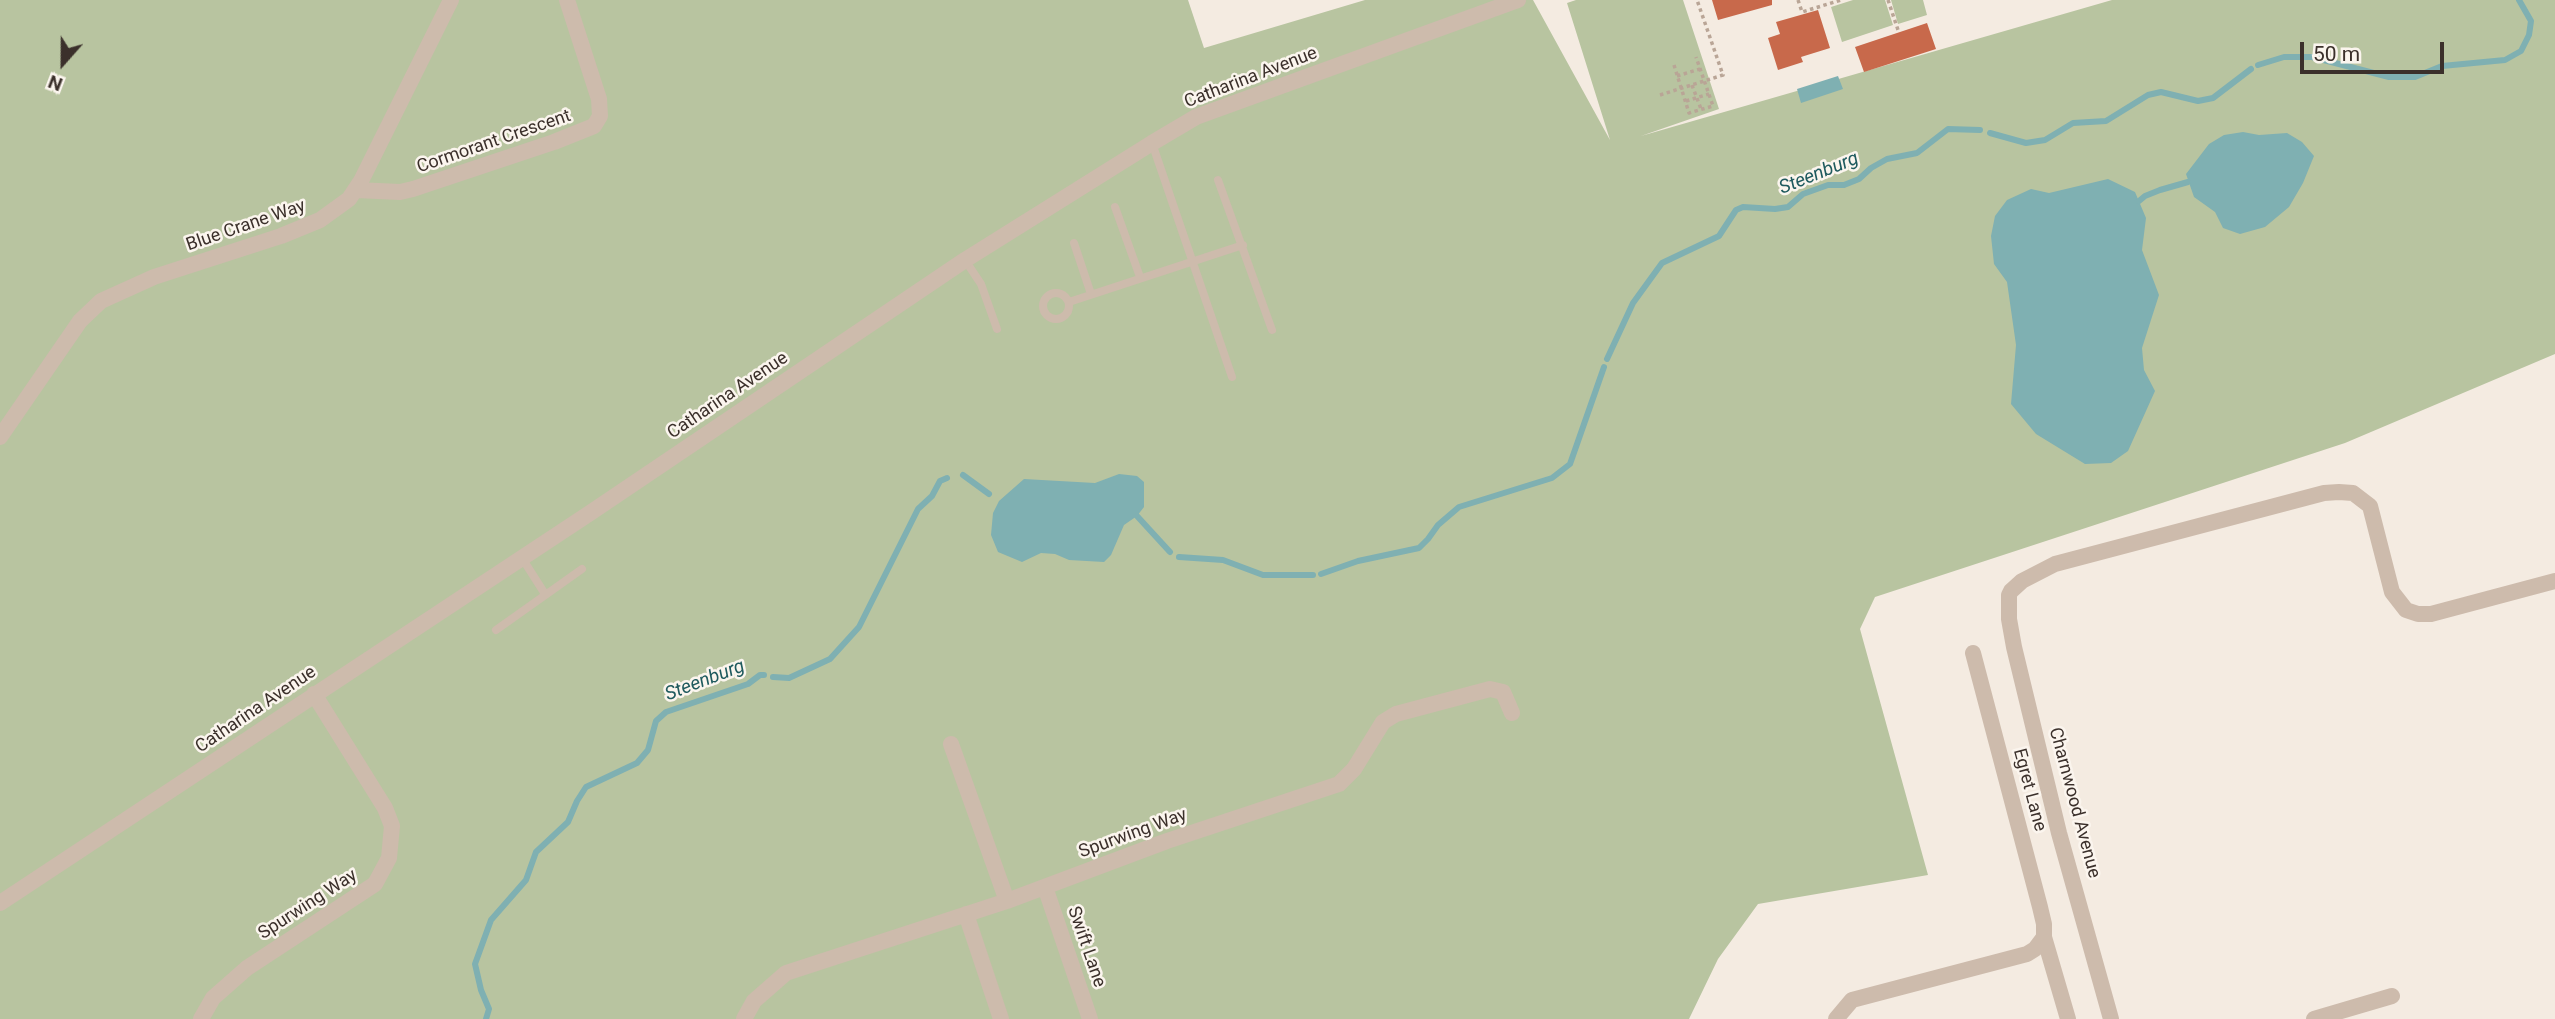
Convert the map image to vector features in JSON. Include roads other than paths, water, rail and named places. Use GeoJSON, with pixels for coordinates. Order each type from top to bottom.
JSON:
{"type":"FeatureCollection","features":[{"type":"Feature","properties":{"kind":"street","name":"Blue Crane Way"},"geometry":{"type":"LineString","coordinates":[[0,438],[80,321],[101,301],[154,277],[281,236],[320,220],[349,199],[451,0]]}},
{"type":"Feature","properties":{"kind":"street","name":"Cormorant Crescent"},"geometry":{"type":"LineString","coordinates":[[355,190],[413,190],[564,139],[594,126],[600,116],[599,99],[567,0]]}},
{"type":"Feature","properties":{"kind":"street","name":"Catharina Avenue"},"geometry":{"type":"LineString","coordinates":[[0,903],[965,260],[1152,143],[1196,117],[1518,0]]}},
{"type":"Feature","properties":{"kind":"street","name":"Charnwood Avenue"},"geometry":{"type":"LineString","coordinates":[[2111,1019],[2059,833],[2014,648],[2009,619],[2009,595],[2022,581],[2055,564],[2324,493],[2339,492],[2353,493],[2370,506],[2392,593],[2406,610],[2431,614],[2555,581]]}},
{"type":"Feature","properties":{"kind":"street","name":"Egret Lane"},"geometry":{"type":"LineString","coordinates":[[1973,653],[2040,907],[2044,925],[2043,937],[2068,1019]]}},
{"type":"Feature","properties":{"kind":"street","name":"Spurwing Way"},"geometry":{"type":"LineString","coordinates":[[744,1019],[754,1001],[786,973],[1007,901],[1167,841],[1339,784],[1354,769],[1383,722],[1396,714],[1490,689],[1503,692],[1512,713]]}},
{"type":"Feature","properties":{"kind":"street","name":"Spurwing Way"},"geometry":{"type":"LineString","coordinates":[[201,1019],[214,998],[247,968],[375,884],[389,858],[392,826],[385,808],[314,694]]}},
{"type":"Feature","properties":{"kind":"street"},"geometry":{"type":"LineString","coordinates":[[951,744],[1007,901]]}},
{"type":"Feature","properties":{"kind":"street","name":"Swift Lane"},"geometry":{"type":"LineString","coordinates":[[1045,887],[1090,1019]]}},
{"type":"Feature","properties":{"kind":"street"},"geometry":{"type":"LineString","coordinates":[[966,914],[1001,1019]]}},
{"type":"Feature","properties":{"kind":"street"},"geometry":{"type":"LineString","coordinates":[[1836,1019],[1852,1000],[2027,954],[2035,949],[2043,937]]}},
{"type":"Feature","properties":{"kind":"street"},"geometry":{"type":"LineString","coordinates":[[2314,1019],[2392,996]]}},
{"type":"Feature","properties":{"kind":"lane"},"geometry":{"type":"LineString","coordinates":[[1152,143],[1232,377]]}},
{"type":"Feature","properties":{"kind":"lane"},"geometry":{"type":"LineString","coordinates":[[1218,180],[1272,330]]}},
{"type":"Feature","properties":{"kind":"lane"},"geometry":{"type":"LineString","coordinates":[[1115,207],[1140,278]]}},
{"type":"Feature","properties":{"kind":"lane"},"geometry":{"type":"LineString","coordinates":[[1074,243],[1091,294]]}},
{"type":"Feature","properties":{"kind":"lane"},"geometry":{"type":"LineString","coordinates":[[1069,302],[1243,245]]}},
{"type":"Feature","properties":{"kind":"lane"},"geometry":{"type":"LineString","coordinates":[[965,260],[981,284],[997,329]]}},
{"type":"Feature","properties":{"kind":"lane"},"geometry":{"type":"LineString","coordinates":[[521,557],[545,594]]}},
{"type":"Feature","properties":{"kind":"lane"},"geometry":{"type":"LineString","coordinates":[[496,630],[582,569]]}},
{"type":"Feature","properties":{"kind":"water"},"geometry":{"type":"Polygon","coordinates":[[[1838,76],[1843,89],[1801,103],[1797,89],[1838,76]]]}},
{"type":"Feature","properties":{"kind":"water"},"geometry":{"type":"Polygon","coordinates":[[[2243,132],[2259,135],[2287,133],[2302,142],[2314,156],[2289,207],[2265,227],[2240,234],[2223,228],[2215,212],[2194,197],[2186,174],[2209,144],[2224,135],[2243,132]]]}},
{"type":"Feature","properties":{"kind":"water"},"geometry":{"type":"Polygon","coordinates":[[[2108,179],[2135,192],[2146,218],[2142,250],[2159,295],[2142,348],[2144,370],[2155,391],[2128,451],[2111,463],[2085,464],[2036,434],[2011,404],[2016,345],[2007,282],[1994,264],[1991,236],[1995,216],[2007,200],[2031,189],[2049,193],[2108,179]]]}},
{"type":"Feature","properties":{"kind":"water"},"geometry":{"type":"Polygon","coordinates":[[[1119,474],[1137,476],[1144,482],[1144,507],[1124,525],[1111,555],[1104,562],[1069,560],[1055,554],[1041,553],[1022,562],[998,552],[991,535],[993,513],[999,501],[1024,479],[1095,483],[1119,474]]]}},
{"type":"Feature","properties":{"kind":"waterway","name":"Steenburg"},"geometry":{"type":"LineString","coordinates":[[2258,65],[2284,57],[2312,57],[2389,77],[2415,77],[2442,66],[2505,60],[2521,51],[2529,35],[2531,21],[2519,0]]}},
{"type":"Feature","properties":{"kind":"waterway","name":"Steenburg"},"geometry":{"type":"LineString","coordinates":[[1990,133],[2026,143],[2045,140],[2073,123],[2106,121],[2148,95],[2161,92],[2198,101],[2213,98],[2251,69]]}},
{"type":"Feature","properties":{"kind":"waterway","name":"Steenburg"},"geometry":{"type":"LineString","coordinates":[[1607,359],[1633,303],[1662,263],[1719,236],[1736,210],[1743,207],[1788,207],[1803,194],[1828,185],[1844,185],[1859,179],[1887,159],[1917,153],[1948,129],[1980,130]]}},
{"type":"Feature","properties":{"kind":"waterway"},"geometry":{"type":"LineString","coordinates":[[2139,201],[2160,190],[2188,182]]}},
{"type":"Feature","properties":{"kind":"waterway","name":"Steenburg"},"geometry":{"type":"LineString","coordinates":[[1321,574],[1358,561],[1419,548],[1438,525],[1459,507],[1552,478],[1570,464],[1604,367]]}},
{"type":"Feature","properties":{"kind":"waterway","name":"Steenburg"},"geometry":{"type":"LineString","coordinates":[[963,475],[989,494]]}},
{"type":"Feature","properties":{"kind":"waterway","name":"Steenburg"},"geometry":{"type":"LineString","coordinates":[[773,677],[789,678],[830,659],[859,627],[918,509],[932,496],[940,481],[947,478]]}},
{"type":"Feature","properties":{"kind":"waterway","name":"Steenburg"},"geometry":{"type":"LineString","coordinates":[[1137,516],[1170,552]]}},
{"type":"Feature","properties":{"kind":"waterway","name":"Steenburg"},"geometry":{"type":"LineString","coordinates":[[1179,557],[1223,560],[1263,575],[1313,575]]}},
{"type":"Feature","properties":{"kind":"waterway","name":"Steenburg"},"geometry":{"type":"LineString","coordinates":[[486,1019],[489,1009],[475,964],[491,920],[526,880],[536,852],[568,822],[586,787],[637,763],[648,750],[656,721],[666,712],[748,684],[764,675]]}}]}
